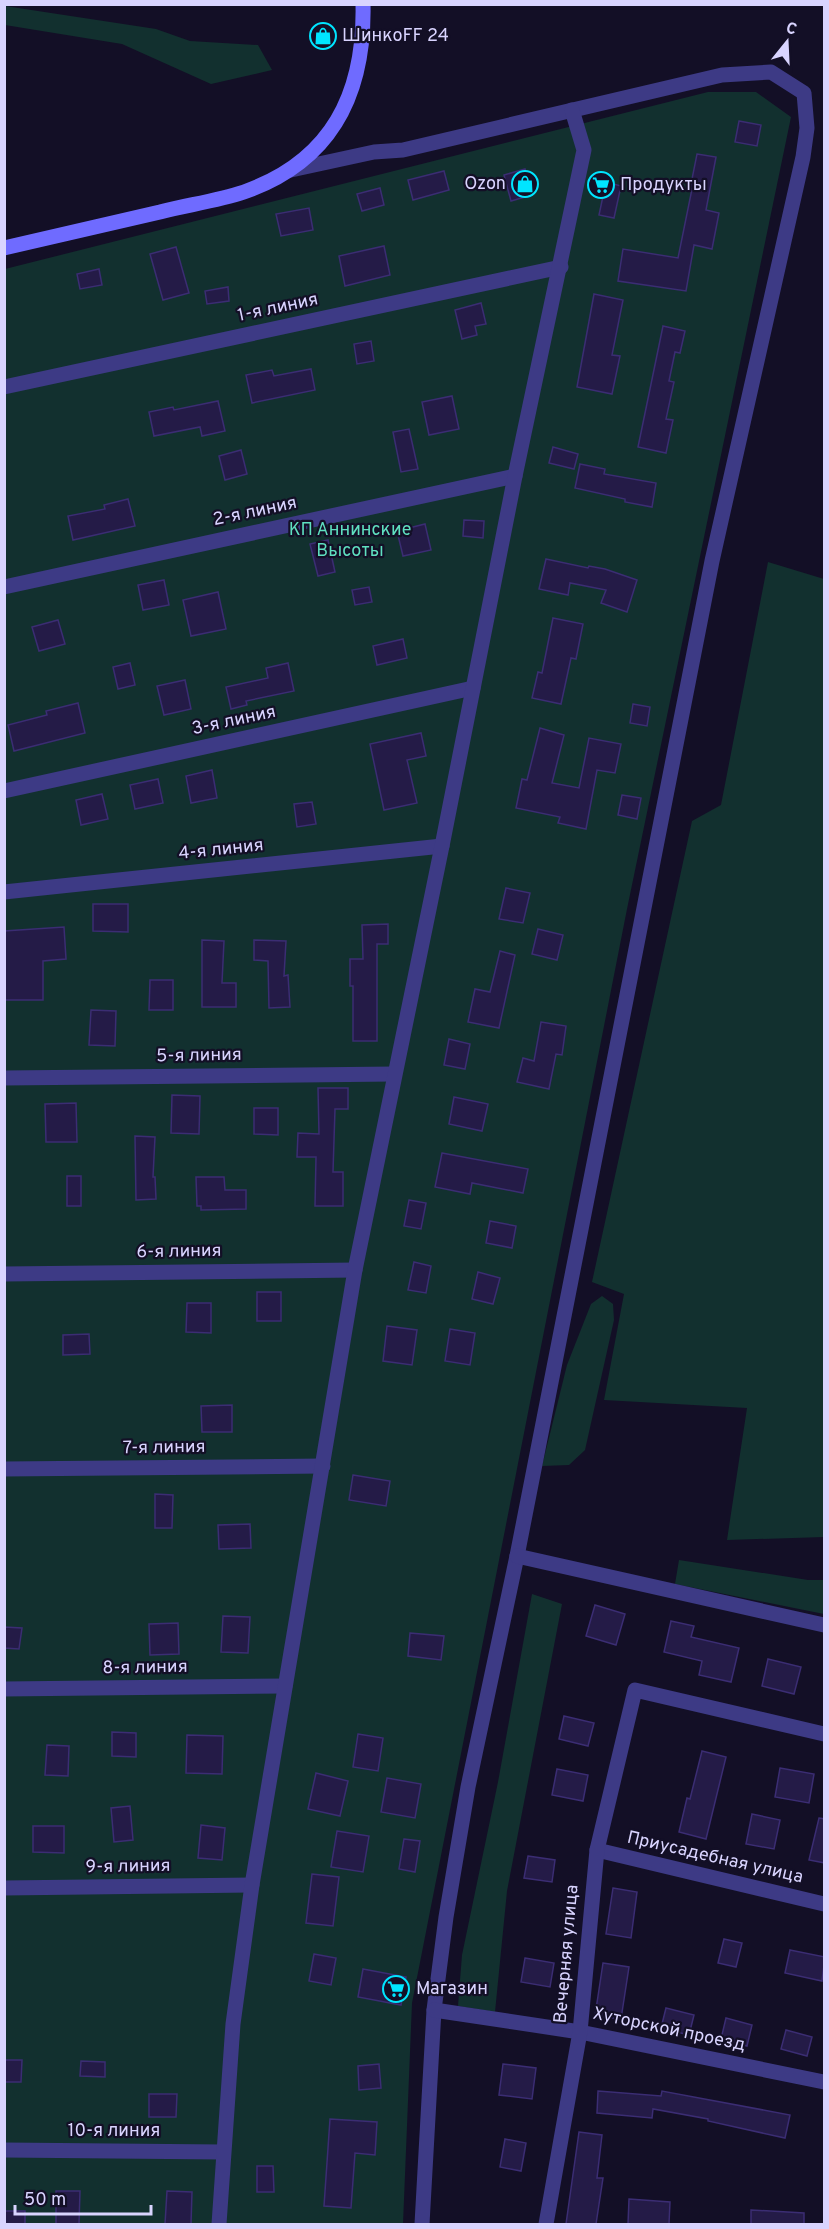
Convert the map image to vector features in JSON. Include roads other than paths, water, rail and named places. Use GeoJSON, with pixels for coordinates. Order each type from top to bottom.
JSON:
{"type":"FeatureCollection","features":[{"type":"Feature","properties":{"kind":"main road"},"geometry":{"type":"LineString","coordinates":[[4,248],[244,192],[291,170],[327,137],[349,99],[360,63],[363,4]]}},
{"type":"Feature","properties":{"kind":"street"},"geometry":{"type":"LineString","coordinates":[[291,170],[374,152],[403,150],[722,75],[771,72],[804,93],[807,128],[803,157],[712,561],[517,1556],[468,1787],[446,1917],[435,2010],[422,2224]]}},
{"type":"Feature","properties":{"kind":"street"},"geometry":{"type":"LineString","coordinates":[[219,2224],[233,2024],[252,1885],[285,1686],[355,1270],[442,846],[514,476],[561,267],[584,150],[572,110]]}},
{"type":"Feature","properties":{"kind":"street","name":"1-я линия"},"geometry":{"type":"LineString","coordinates":[[4,387],[561,267]]}},
{"type":"Feature","properties":{"kind":"street","name":"2-я линия"},"geometry":{"type":"LineString","coordinates":[[4,587],[514,476]]}},
{"type":"Feature","properties":{"kind":"street","name":"3-я линия"},"geometry":{"type":"LineString","coordinates":[[4,791],[473,688]]}},
{"type":"Feature","properties":{"kind":"street","name":"4-я линия"},"geometry":{"type":"LineString","coordinates":[[4,892],[442,846]]}},
{"type":"Feature","properties":{"kind":"street","name":"5-я линия"},"geometry":{"type":"LineString","coordinates":[[4,1078],[394,1074]]}},
{"type":"Feature","properties":{"kind":"street","name":"6-я линия"},"geometry":{"type":"LineString","coordinates":[[4,1274],[355,1270]]}},
{"type":"Feature","properties":{"kind":"street","name":"7-я линия"},"geometry":{"type":"LineString","coordinates":[[4,1469],[323,1466]]}},
{"type":"Feature","properties":{"kind":"street"},"geometry":{"type":"LineString","coordinates":[[517,1556],[825,1625]]}},
{"type":"Feature","properties":{"kind":"street","name":"8-я линия"},"geometry":{"type":"LineString","coordinates":[[4,1689],[285,1686]]}},
{"type":"Feature","properties":{"kind":"street","name":"Вечерняя улица"},"geometry":{"type":"LineString","coordinates":[[546,2224],[580,2032],[597,1850],[634,1690],[825,1734]]}},
{"type":"Feature","properties":{"kind":"street","name":"Приусадебная улица"},"geometry":{"type":"LineString","coordinates":[[597,1850],[825,1904]]}},
{"type":"Feature","properties":{"kind":"street","name":"9-я линия"},"geometry":{"type":"LineString","coordinates":[[4,1888],[252,1885]]}},
{"type":"Feature","properties":{"kind":"street","name":"Хуторской проезд"},"geometry":{"type":"LineString","coordinates":[[435,2010],[580,2032],[825,2082]]}},
{"type":"Feature","properties":{"kind":"street","name":"10-я линия"},"geometry":{"type":"LineString","coordinates":[[4,2150],[223,2152]]}},
{"type":"Feature","properties":{"kind":"place","name":"ШинкоFF 24"},"geometry":{"type":"Point","coordinates":[323,36]}},
{"type":"Feature","properties":{"kind":"place","name":"Ozon"},"geometry":{"type":"Point","coordinates":[525,184]}},
{"type":"Feature","properties":{"kind":"place","name":"Продукты"},"geometry":{"type":"Point","coordinates":[601,185]}},
{"type":"Feature","properties":{"kind":"place","name":"Магазин"},"geometry":{"type":"Point","coordinates":[396,1989]}},
{"type":"Feature","properties":{"kind":"park label","name":"КП Аннинские Высоты"},"geometry":{"type":"Point","coordinates":[350,540]}}]}
